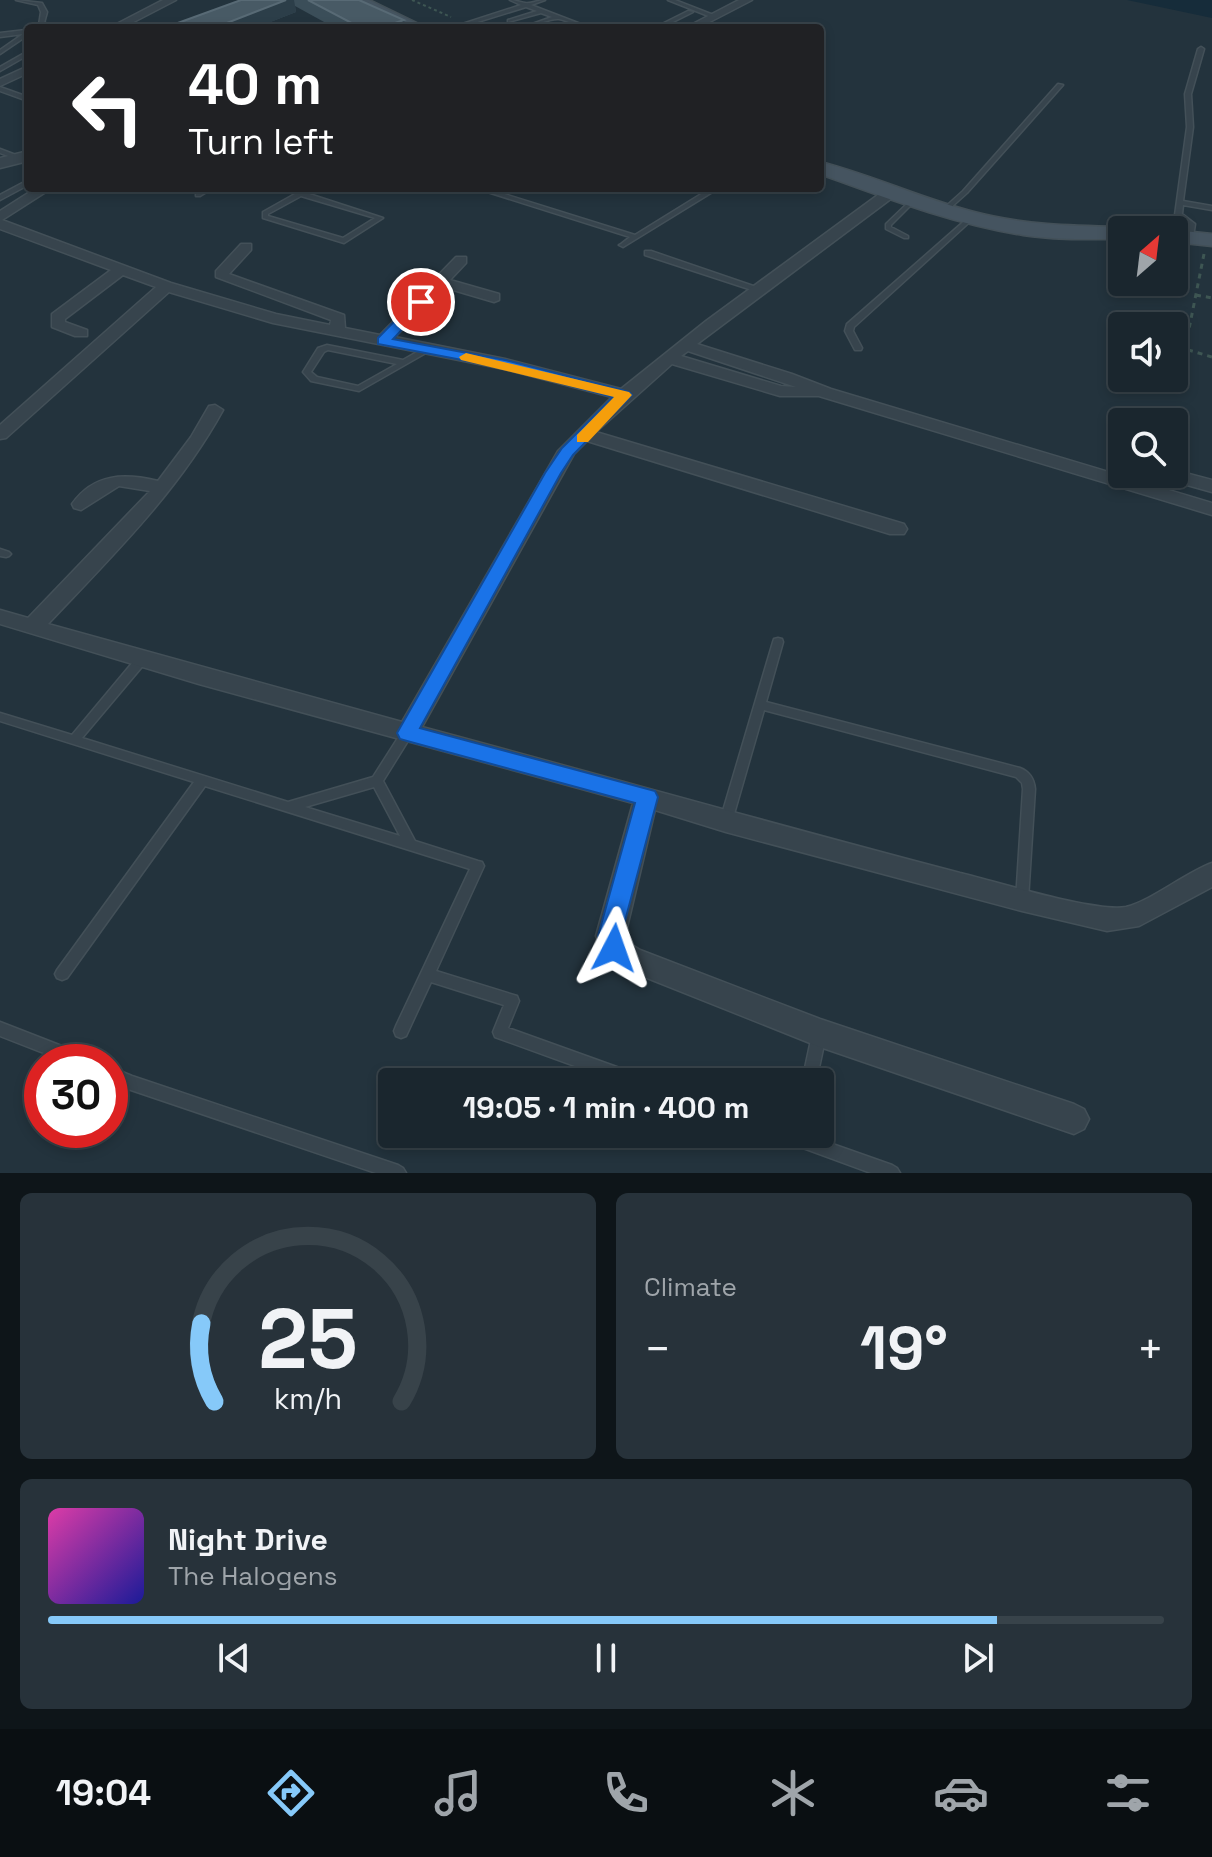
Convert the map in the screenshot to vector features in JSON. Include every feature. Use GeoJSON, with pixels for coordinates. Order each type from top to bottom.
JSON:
{"type":"FeatureCollection","features":[{"type":"Feature","properties":{"kind":"main road"},"geometry":{"type":"LineString","coordinates":[[359,0],[374,11],[408,24]]}},
{"type":"Feature","properties":{"kind":"main road"},"geometry":{"type":"LineString","coordinates":[[824,169],[971,218],[1048,232],[1108,233]]}},
{"type":"Feature","properties":{"kind":"street"},"geometry":{"type":"LineString","coordinates":[[122,24],[171,0]]}},
{"type":"Feature","properties":{"kind":"street"},"geometry":{"type":"LineString","coordinates":[[698,24],[747,0]]}},
{"type":"Feature","properties":{"kind":"street"},"geometry":{"type":"LineString","coordinates":[[0,83],[24,71]]}},
{"type":"Feature","properties":{"kind":"street"},"geometry":{"type":"LineString","coordinates":[[0,163],[24,157]]}},
{"type":"Feature","properties":{"kind":"street"},"geometry":{"type":"LineString","coordinates":[[0,217],[39,192]]}},
{"type":"Feature","properties":{"kind":"street"},"geometry":{"type":"LineString","coordinates":[[407,733],[567,451],[587,435],[624,395],[685,345],[891,192]]}},
{"type":"Feature","properties":{"kind":"street"},"geometry":{"type":"LineString","coordinates":[[0,224],[166,286],[273,318],[505,364],[624,395]]}},
{"type":"Feature","properties":{"kind":"street"},"geometry":{"type":"LineString","coordinates":[[0,239],[16,230]]}},
{"type":"Feature","properties":{"kind":"street"},"geometry":{"type":"LineString","coordinates":[[246,247],[224,269],[221,274],[224,277],[339,318],[337,331]]}},
{"type":"Feature","properties":{"kind":"street"},"geometry":{"type":"LineString","coordinates":[[383,341],[461,260]]}},
{"type":"Feature","properties":{"kind":"street"},"geometry":{"type":"LineString","coordinates":[[81,333],[57,324],[57,317],[122,269]]}},
{"type":"Feature","properties":{"kind":"street"},"geometry":{"type":"LineString","coordinates":[[440,282],[494,297]]}},
{"type":"Feature","properties":{"kind":"street"},"geometry":{"type":"LineString","coordinates":[[0,434],[166,286]]}},
{"type":"Feature","properties":{"kind":"street"},"geometry":{"type":"LineString","coordinates":[[685,345],[797,380],[825,393],[1108,470]]}},
{"type":"Feature","properties":{"kind":"street"},"geometry":{"type":"LineString","coordinates":[[670,358],[780,391],[825,393]]}},
{"type":"Feature","properties":{"kind":"street"},"geometry":{"type":"LineString","coordinates":[[32,627],[161,488],[202,436],[215,410]]}},
{"type":"Feature","properties":{"kind":"street"},"geometry":{"type":"LineString","coordinates":[[587,435],[897,529]]}},
{"type":"Feature","properties":{"kind":"street"},"geometry":{"type":"LineString","coordinates":[[81,504],[107,482],[117,479],[161,488]]}},
{"type":"Feature","properties":{"kind":"street"},"geometry":{"type":"LineString","coordinates":[[1188,479],[1212,486]]}},
{"type":"Feature","properties":{"kind":"street"},"geometry":{"type":"LineString","coordinates":[[1163,488],[1212,509]]}},
{"type":"Feature","properties":{"kind":"street"},"geometry":{"type":"LineString","coordinates":[[0,617],[407,733],[647,797],[726,822],[1022,900],[1107,919],[1130,918],[1212,874]]}},
{"type":"Feature","properties":{"kind":"street"},"geometry":{"type":"LineString","coordinates":[[647,797],[609,936],[614,948],[631,959],[820,1033],[1074,1119]]}},
{"type":"Feature","properties":{"kind":"lane"},"geometry":{"type":"LineString","coordinates":[[18,0],[40,4],[44,12],[41,24]]}},
{"type":"Feature","properties":{"kind":"lane"},"geometry":{"type":"LineString","coordinates":[[512,0],[577,24]]}},
{"type":"Feature","properties":{"kind":"lane"},"geometry":{"type":"LineString","coordinates":[[467,24],[543,0]]}},
{"type":"Feature","properties":{"kind":"lane"},"geometry":{"type":"LineString","coordinates":[[670,0],[713,16]]}},
{"type":"Feature","properties":{"kind":"lane"},"geometry":{"type":"LineString","coordinates":[[510,21],[541,11]]}},
{"type":"Feature","properties":{"kind":"lane"},"geometry":{"type":"LineString","coordinates":[[665,24],[690,12]]}},
{"type":"Feature","properties":{"kind":"lane"},"geometry":{"type":"LineString","coordinates":[[536,24],[557,17]]}},
{"type":"Feature","properties":{"kind":"lane"},"geometry":{"type":"LineString","coordinates":[[0,35],[24,32]]}},
{"type":"Feature","properties":{"kind":"lane"},"geometry":{"type":"LineString","coordinates":[[0,52],[24,35]]}},
{"type":"Feature","properties":{"kind":"lane"},"geometry":{"type":"LineString","coordinates":[[1196,238],[1192,224],[1178,215],[1190,127],[1188,94],[1201,49]]}},
{"type":"Feature","properties":{"kind":"lane"},"geometry":{"type":"LineString","coordinates":[[0,69],[24,55]]}},
{"type":"Feature","properties":{"kind":"lane"},"geometry":{"type":"LineString","coordinates":[[945,210],[965,192],[1060,85]]}},
{"type":"Feature","properties":{"kind":"lane"},"geometry":{"type":"LineString","coordinates":[[0,89],[24,98]]}},
{"type":"Feature","properties":{"kind":"lane"},"geometry":{"type":"LineString","coordinates":[[0,99],[11,93]]}},
{"type":"Feature","properties":{"kind":"lane"},"geometry":{"type":"LineString","coordinates":[[0,151],[24,157]]}},
{"type":"Feature","properties":{"kind":"lane"},"geometry":{"type":"LineString","coordinates":[[0,198],[24,184]]}},
{"type":"Feature","properties":{"kind":"lane"},"geometry":{"type":"LineString","coordinates":[[198,195],[203,192]]}},
{"type":"Feature","properties":{"kind":"lane"},"geometry":{"type":"LineString","coordinates":[[298,192],[301,193],[380,218],[344,241],[265,217],[265,213],[301,193]]}},
{"type":"Feature","properties":{"kind":"lane"},"geometry":{"type":"LineString","coordinates":[[491,192],[636,237]]}},
{"type":"Feature","properties":{"kind":"lane"},"geometry":{"type":"LineString","coordinates":[[623,245],[709,192]]}},
{"type":"Feature","properties":{"kind":"lane"},"geometry":{"type":"LineString","coordinates":[[906,237],[888,228],[888,225],[913,200]]}},
{"type":"Feature","properties":{"kind":"lane"},"geometry":{"type":"LineString","coordinates":[[1180,203],[1212,208]]}},
{"type":"Feature","properties":{"kind":"lane"},"geometry":{"type":"LineString","coordinates":[[858,348],[849,331],[850,326],[971,218]]}},
{"type":"Feature","properties":{"kind":"lane"},"geometry":{"type":"LineString","coordinates":[[648,253],[758,289]]}},
{"type":"Feature","properties":{"kind":"lane"},"geometry":{"type":"LineString","coordinates":[[404,363],[327,347],[321,350],[307,372],[314,379],[359,389],[427,350]]}},
{"type":"Feature","properties":{"kind":"lane"},"geometry":{"type":"LineString","coordinates":[[726,822],[778,642]]}},
{"type":"Feature","properties":{"kind":"lane"},"geometry":{"type":"LineString","coordinates":[[74,740],[142,659]]}},
{"type":"Feature","properties":{"kind":"lane"},"geometry":{"type":"LineString","coordinates":[[760,705],[1020,773],[1028,781],[1029,789],[1022,900]]}},
{"type":"Feature","properties":{"kind":"lane"},"geometry":{"type":"LineString","coordinates":[[0,717],[478,866],[401,1031]]}},
{"type":"Feature","properties":{"kind":"lane"},"geometry":{"type":"LineString","coordinates":[[289,807],[377,781],[407,733]]}},
{"type":"Feature","properties":{"kind":"lane"},"geometry":{"type":"LineString","coordinates":[[62,974],[202,780]]}},
{"type":"Feature","properties":{"kind":"lane"},"geometry":{"type":"LineString","coordinates":[[377,781],[411,845]]}},
{"type":"Feature","properties":{"kind":"lane"},"geometry":{"type":"LineString","coordinates":[[427,974],[512,1001],[500,1032],[600,1068]]}},
{"type":"Feature","properties":{"kind":"lane"},"geometry":{"type":"LineString","coordinates":[[0,1029],[39,1044]]}},
{"type":"Feature","properties":{"kind":"lane"},"geometry":{"type":"LineString","coordinates":[[812,1068],[820,1033]]}},
{"type":"Feature","properties":{"kind":"lane"},"geometry":{"type":"LineString","coordinates":[[128,1082],[398,1173]]}},
{"type":"Feature","properties":{"kind":"lane"},"geometry":{"type":"LineString","coordinates":[[826,1148],[892,1173]]}},
{"type":"Feature","properties":{"kind":"path"},"geometry":{"type":"LineString","coordinates":[[412,0],[467,24]]}},
{"type":"Feature","properties":{"kind":"path"},"geometry":{"type":"LineString","coordinates":[[1196,238],[1196,295],[1185,349],[1212,357]]}},
{"type":"Feature","properties":{"kind":"path"},"geometry":{"type":"LineString","coordinates":[[1196,295],[1212,298]]}},
{"type":"Feature","properties":{"kind":"water"},"geometry":{"type":"Polygon","coordinates":[[[1127,0],[1212,0],[1212,18],[1127,0]]]}},
{"type":"Feature","properties":{"kind":"building"},"geometry":{"type":"Polygon","coordinates":[[[241,0],[286,0],[224,24],[175,24],[241,0]]]}},
{"type":"Feature","properties":{"kind":"building"},"geometry":{"type":"Polygon","coordinates":[[[308,0],[359,0],[404,20],[392,24],[353,24],[308,0]]]}},
{"type":"Feature","properties":{"kind":"slow traffic"},"geometry":{"type":"LineString","coordinates":[[466,357],[624,395],[583,438]]}},
{"type":"Feature","properties":{"kind":"route"},"geometry":{"type":"LineString","coordinates":[[421,302],[383,341],[505,364],[624,395],[587,435],[567,451],[407,733],[647,797],[609,936],[614,948]]}}]}
